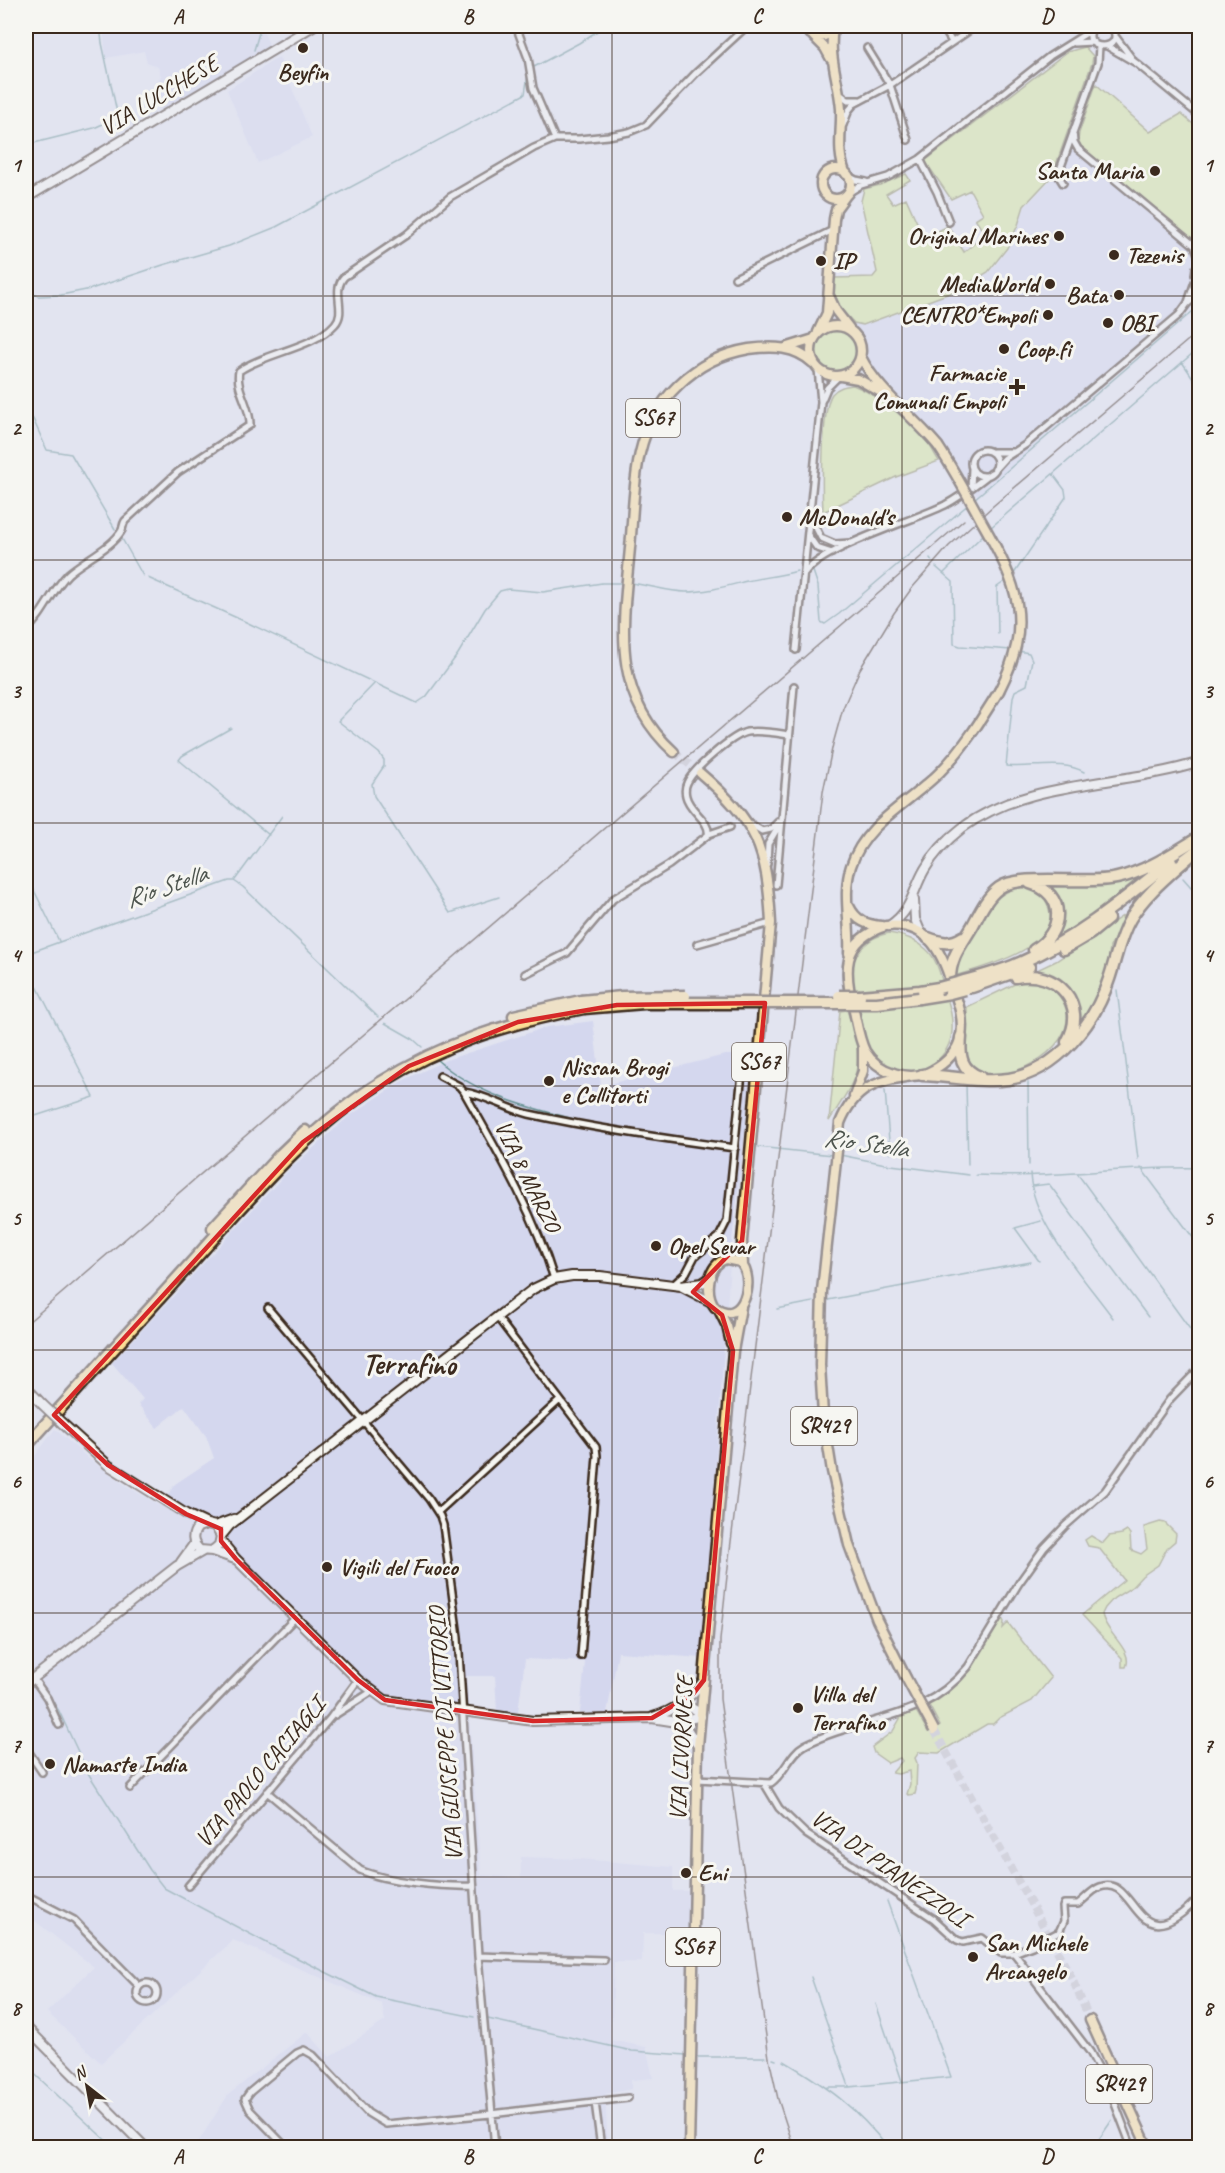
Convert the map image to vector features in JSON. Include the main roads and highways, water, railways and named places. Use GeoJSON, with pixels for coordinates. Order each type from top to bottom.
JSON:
{"type":"FeatureCollection","features":[{"type":"Feature","properties":{"kind":"highway"},"geometry":{"type":"LineString","coordinates":[[962,984],[953,957],[987,901],[999,888],[1010,883],[1024,881],[1081,882],[1117,878],[1156,864],[1200,838]]}},
{"type":"Feature","properties":{"kind":"highway"},"geometry":{"type":"LineString","coordinates":[[26,1446],[262,1184],[303,1142],[339,1112],[385,1080],[445,1048],[518,1022],[582,1005],[878,1003],[950,993],[962,984],[1022,962],[1049,949],[1093,922],[1200,838]]}},
{"type":"Feature","properties":{"kind":"highway"},"geometry":{"type":"LineString","coordinates":[[962,984],[1028,967],[1091,933],[1200,848]]}},
{"type":"Feature","properties":{"kind":"highway"},"geometry":{"type":"LineString","coordinates":[[917,1075],[989,1080],[1009,1079],[1029,1073],[1058,1054],[1084,1027],[1099,1003],[1109,980],[1121,936],[1134,912],[1190,856]]}},
{"type":"Feature","properties":{"kind":"highway"},"geometry":{"type":"LineString","coordinates":[[990,974],[1041,946],[1048,941],[1055,929],[1057,915],[1052,900],[1039,886],[1024,881]]}},
{"type":"Feature","properties":{"kind":"highway"},"geometry":{"type":"LineString","coordinates":[[925,936],[944,943],[952,942],[969,930]]}},
{"type":"Feature","properties":{"kind":"highway"},"geometry":{"type":"LineString","coordinates":[[26,1436],[260,1176],[298,1137],[333,1108],[409,1057],[438,1043],[509,1017],[622,997],[869,996],[1032,975],[1044,977],[1057,984],[1069,998],[1074,1015],[1072,1032],[1058,1054]]}},
{"type":"Feature","properties":{"kind":"highway"},"geometry":{"type":"LineString","coordinates":[[961,1037],[960,1056],[965,1068],[974,1075],[989,1080]]}},
{"type":"Feature","properties":{"kind":"main road","name":"VIA LUCCHESE"},"geometry":{"type":"LineString","coordinates":[[26,198],[314,26]]}},
{"type":"Feature","properties":{"kind":"main road"},"geometry":{"type":"LineString","coordinates":[[804,26],[825,48],[833,65]]}},
{"type":"Feature","properties":{"kind":"main road"},"geometry":{"type":"LineString","coordinates":[[813,36],[826,36],[834,27]]}},
{"type":"Feature","properties":{"kind":"main road"},"geometry":{"type":"LineString","coordinates":[[816,366],[811,354],[815,337],[827,313],[834,219],[836,209],[848,193],[851,184],[842,166],[840,150],[838,92],[831,44],[834,27]]}},
{"type":"Feature","properties":{"kind":"main road"},"geometry":{"type":"LineString","coordinates":[[834,219],[821,183],[834,165],[840,150]]}},
{"type":"Feature","properties":{"kind":"main road"},"geometry":{"type":"LineString","coordinates":[[828,172],[837,170],[847,175]]}},
{"type":"Feature","properties":{"kind":"main road"},"geometry":{"type":"LineString","coordinates":[[825,195],[839,199],[848,193]]}},
{"type":"Feature","properties":{"kind":"main road"},"geometry":{"type":"LineString","coordinates":[[828,293],[836,311],[860,342],[861,357],[874,377],[938,446],[999,551],[1016,594],[1019,615],[1016,649],[1008,675],[972,734],[941,772],[866,838],[856,853],[849,872],[850,933],[847,982],[862,1045],[868,1055],[881,1067],[898,1074],[917,1075],[941,1065],[949,1058],[961,1037],[962,984],[939,951],[925,936],[914,914],[914,897]]}},
{"type":"Feature","properties":{"kind":"main road","name":"SS67"},"geometry":{"type":"LineString","coordinates":[[674,752],[645,720],[629,681],[623,637],[626,583],[640,452],[649,425],[660,406],[685,378],[713,360],[748,350],[784,348],[815,337],[824,328],[834,326],[851,330]]}},
{"type":"Feature","properties":{"kind":"main road","name":"SS67"},"geometry":{"type":"LineString","coordinates":[[784,348],[802,354],[831,376],[840,376]]}},
{"type":"Feature","properties":{"kind":"main road"},"geometry":{"type":"LineString","coordinates":[[840,376],[854,369],[861,357]]}},
{"type":"Feature","properties":{"kind":"main road"},"geometry":{"type":"LineString","coordinates":[[840,376],[858,379],[897,402]]}},
{"type":"Feature","properties":{"kind":"main road"},"geometry":{"type":"LineString","coordinates":[[848,959],[854,947],[863,937],[887,926],[904,914],[914,897],[926,867],[945,843],[972,822],[1023,799],[1054,791],[1165,772],[1200,762]]}},
{"type":"Feature","properties":{"kind":"main road","name":"VIA LIVORNESE"},"geometry":{"type":"LineString","coordinates":[[689,2148],[698,1746],[733,1351],[747,1281],[743,1266],[742,1241],[771,923],[771,880],[760,848],[744,818],[729,798],[700,773]]}},
{"type":"Feature","properties":{"kind":"main road"},"geometry":{"type":"LineString","coordinates":[[848,903],[852,913],[871,925],[909,928],[925,936]]}},
{"type":"Feature","properties":{"kind":"main road","name":"SR429"},"geometry":{"type":"LineString","coordinates":[[862,1045],[863,1071],[852,1101],[840,1123],[836,1153],[822,1291],[821,1399],[826,1440],[840,1511],[855,1563],[877,1620],[934,1730]]}},
{"type":"Feature","properties":{"kind":"main road","name":"SR429"},"geometry":{"type":"LineString","coordinates":[[852,1101],[873,1084],[891,1078],[917,1075]]}},
{"type":"Feature","properties":{"kind":"main road"},"geometry":{"type":"LineString","coordinates":[[677,1286],[711,1302],[711,1277],[717,1263],[735,1252],[742,1241]]}},
{"type":"Feature","properties":{"kind":"main road"},"geometry":{"type":"LineString","coordinates":[[726,1259],[735,1260],[743,1266]]}},
{"type":"Feature","properties":{"kind":"main road"},"geometry":{"type":"LineString","coordinates":[[26,1684],[177,1566],[219,1545],[230,1525],[533,1289],[554,1279],[572,1275],[677,1286],[702,1284],[711,1277]]}},
{"type":"Feature","properties":{"kind":"main road","name":"VIA LIVORNESE"},"geometry":{"type":"LineString","coordinates":[[711,1302],[728,1326],[733,1351]]}},
{"type":"Feature","properties":{"kind":"main road"},"geometry":{"type":"LineString","coordinates":[[718,1310],[730,1312],[741,1307]]}},
{"type":"Feature","properties":{"kind":"main road"},"geometry":{"type":"LineString","coordinates":[[26,1387],[108,1465],[186,1514],[211,1525],[236,1559],[358,1680],[371,1692],[390,1702],[532,1721],[652,1718],[677,1722],[701,1716],[698,1711],[690,1707],[678,1707]]}},
{"type":"Feature","properties":{"kind":"main road"},"geometry":{"type":"LineString","coordinates":[[186,1514],[194,1540],[208,1551],[236,1559]]}},
{"type":"Feature","properties":{"kind":"main road"},"geometry":{"type":"LineString","coordinates":[[177,1566],[194,1540],[198,1527],[244,1515]]}},
{"type":"Feature","properties":{"kind":"main road"},"geometry":{"type":"LineString","coordinates":[[652,1718],[678,1707],[704,1680]]}},
{"type":"Feature","properties":{"kind":"main road"},"geometry":{"type":"LineString","coordinates":[[677,1722],[687,1729],[698,1746]]}},
{"type":"Feature","properties":{"kind":"main road","name":"SR429"},"geometry":{"type":"LineString","coordinates":[[1090,2020],[1148,2148]]}},
{"type":"Feature","properties":{"kind":"main road"},"geometry":{"type":"LineString","coordinates":[[26,2027],[146,2148]]}},
{"type":"Feature","properties":{"kind":"waterway"},"geometry":{"type":"LineString","coordinates":[[26,145],[94,128],[118,117],[100,26]]}},
{"type":"Feature","properties":{"kind":"waterway"},"geometry":{"type":"LineString","coordinates":[[254,50],[261,26]]}},
{"type":"Feature","properties":{"kind":"waterway"},"geometry":{"type":"LineString","coordinates":[[534,67],[605,26]]}},
{"type":"Feature","properties":{"kind":"waterway"},"geometry":{"type":"LineString","coordinates":[[33,294],[38,296],[61,295],[91,289],[229,246],[276,227],[525,94],[528,74]]}},
{"type":"Feature","properties":{"kind":"waterway"},"geometry":{"type":"LineString","coordinates":[[973,500],[1200,305]]}},
{"type":"Feature","properties":{"kind":"waterway"},"geometry":{"type":"LineString","coordinates":[[989,529],[1200,347]]}},
{"type":"Feature","properties":{"kind":"waterway"},"geometry":{"type":"LineString","coordinates":[[1182,362],[1200,388]]}},
{"type":"Feature","properties":{"kind":"waterway"},"geometry":{"type":"LineString","coordinates":[[26,374],[30,400],[26,411]]}},
{"type":"Feature","properties":{"kind":"waterway"},"geometry":{"type":"LineString","coordinates":[[26,412],[33,419],[47,450],[71,454],[115,529]]}},
{"type":"Feature","properties":{"kind":"waterway"},"geometry":{"type":"LineString","coordinates":[[1013,575],[1066,497],[1065,490],[1053,474]]}},
{"type":"Feature","properties":{"kind":"waterway"},"geometry":{"type":"LineString","coordinates":[[812,568],[818,586],[821,622],[825,624],[970,503]]}},
{"type":"Feature","properties":{"kind":"waterway"},"geometry":{"type":"LineString","coordinates":[[944,573],[984,534]]}},
{"type":"Feature","properties":{"kind":"waterway"},"geometry":{"type":"LineString","coordinates":[[121,537],[143,576]]}},
{"type":"Feature","properties":{"kind":"waterway"},"geometry":{"type":"LineString","coordinates":[[936,567],[953,582],[954,644],[1011,650]]}},
{"type":"Feature","properties":{"kind":"waterway"},"geometry":{"type":"LineString","coordinates":[[630,583],[672,591],[694,592],[797,571]]}},
{"type":"Feature","properties":{"kind":"waterway"},"geometry":{"type":"LineString","coordinates":[[148,578],[417,703],[426,697],[458,654],[485,609],[500,591],[508,589],[543,592],[602,583],[623,583]]}},
{"type":"Feature","properties":{"kind":"waterway"},"geometry":{"type":"LineString","coordinates":[[998,634],[997,587],[1007,580]]}},
{"type":"Feature","properties":{"kind":"waterway"},"geometry":{"type":"LineString","coordinates":[[1018,651],[1029,653],[1032,660],[1027,685],[1015,691],[1013,697],[1006,766],[1056,765],[1076,768],[1084,772]]}},
{"type":"Feature","properties":{"kind":"waterway"},"geometry":{"type":"LineString","coordinates":[[374,684],[338,721],[379,753],[384,760],[384,766],[372,784],[374,796],[450,913],[499,897]]}},
{"type":"Feature","properties":{"kind":"waterway"},"geometry":{"type":"LineString","coordinates":[[231,728],[182,756],[179,760],[269,835]]}},
{"type":"Feature","properties":{"kind":"waterway"},"geometry":{"type":"LineString","coordinates":[[235,880],[282,816]]}},
{"type":"Feature","properties":{"kind":"waterway"},"geometry":{"type":"LineString","coordinates":[[26,874],[59,941]]}},
{"type":"Feature","properties":{"kind":"waterway"},"geometry":{"type":"LineString","coordinates":[[1183,878],[1198,895],[1200,915]]}},
{"type":"Feature","properties":{"kind":"waterway","name":"Rio Stella"},"geometry":{"type":"LineString","coordinates":[[26,954],[234,881],[243,887],[378,1017]]}},
{"type":"Feature","properties":{"kind":"waterway"},"geometry":{"type":"LineString","coordinates":[[26,965],[94,1097],[26,1119]]}},
{"type":"Feature","properties":{"kind":"waterway"},"geometry":{"type":"LineString","coordinates":[[1117,990],[1138,1159]]}},
{"type":"Feature","properties":{"kind":"waterway","name":"Rio Stella"},"geometry":{"type":"LineString","coordinates":[[385,1023],[413,1039],[422,1047]]}},
{"type":"Feature","properties":{"kind":"waterway","name":"Rio Stella"},"geometry":{"type":"LineString","coordinates":[[437,1060],[452,1072],[486,1091],[522,1105],[578,1120]]}},
{"type":"Feature","properties":{"kind":"waterway"},"geometry":{"type":"LineString","coordinates":[[1028,1083],[1029,1165]]}},
{"type":"Feature","properties":{"kind":"waterway"},"geometry":{"type":"LineString","coordinates":[[966,1084],[968,1164]]}},
{"type":"Feature","properties":{"kind":"waterway"},"geometry":{"type":"LineString","coordinates":[[885,1090],[890,1154]]}},
{"type":"Feature","properties":{"kind":"waterway","name":"Rio Stella"},"geometry":{"type":"LineString","coordinates":[[758,1147],[832,1155]]}},
{"type":"Feature","properties":{"kind":"waterway","name":"Rio Stella"},"geometry":{"type":"LineString","coordinates":[[840,1155],[891,1165],[969,1175]]}},
{"type":"Feature","properties":{"kind":"waterway"},"geometry":{"type":"LineString","coordinates":[[1141,1168],[1200,1247]]}},
{"type":"Feature","properties":{"kind":"waterway","name":"Rio Stella"},"geometry":{"type":"LineString","coordinates":[[976,1175],[1004,1176],[1200,1168]]}},
{"type":"Feature","properties":{"kind":"waterway"},"geometry":{"type":"LineString","coordinates":[[1030,1173],[1033,1192],[1049,1230],[1113,1318]]}},
{"type":"Feature","properties":{"kind":"waterway"},"geometry":{"type":"LineString","coordinates":[[1077,1173],[1200,1343]]}},
{"type":"Feature","properties":{"kind":"waterway"},"geometry":{"type":"LineString","coordinates":[[1032,1186],[1049,1184],[1148,1317]]}},
{"type":"Feature","properties":{"kind":"waterway"},"geometry":{"type":"LineString","coordinates":[[1039,1261],[1015,1228],[1041,1221]]}},
{"type":"Feature","properties":{"kind":"waterway"},"geometry":{"type":"LineString","coordinates":[[828,1300],[1031,1262]]}},
{"type":"Feature","properties":{"kind":"waterway"},"geometry":{"type":"LineString","coordinates":[[777,1309],[813,1302]]}},
{"type":"Feature","properties":{"kind":"waterway"},"geometry":{"type":"LineString","coordinates":[[26,1662],[33,1672]]}},
{"type":"Feature","properties":{"kind":"waterway"},"geometry":{"type":"LineString","coordinates":[[39,1680],[59,1711],[88,1773],[164,1888],[267,1943],[376,1997],[474,2017]]}},
{"type":"Feature","properties":{"kind":"waterway"},"geometry":{"type":"LineString","coordinates":[[827,2087],[951,2077],[887,1901]]}},
{"type":"Feature","properties":{"kind":"waterway"},"geometry":{"type":"LineString","coordinates":[[811,1977],[849,2086]]}},
{"type":"Feature","properties":{"kind":"waterway"},"geometry":{"type":"LineString","coordinates":[[876,2004],[902,2081]]}},
{"type":"Feature","properties":{"kind":"waterway"},"geometry":{"type":"LineString","coordinates":[[488,2019],[632,2051],[686,2055]]}},
{"type":"Feature","properties":{"kind":"waterway"},"geometry":{"type":"LineString","coordinates":[[696,2057],[765,2057]]}},
{"type":"Feature","properties":{"kind":"waterway"},"geometry":{"type":"LineString","coordinates":[[784,2061],[853,2109],[888,2148]]}},
{"type":"Feature","properties":{"kind":"waterway"},"geometry":{"type":"LineString","coordinates":[[26,2066],[114,2148]]}},
{"type":"Feature","properties":{"kind":"waterway"},"geometry":{"type":"LineString","coordinates":[[1093,2148],[1112,2120]]}},
{"type":"Feature","properties":{"kind":"tunnel"},"geometry":{"type":"LineString","coordinates":[[674,752],[700,773]]}},
{"type":"Feature","properties":{"kind":"tunnel"},"geometry":{"type":"LineString","coordinates":[[934,1730],[1070,1974],[1090,2020]]}},
{"type":"Feature","properties":{"kind":"railway"},"geometry":{"type":"LineString","coordinates":[[794,2148],[778,2099],[769,2058],[720,1699],[720,1640],[823,792],[833,744],[843,708],[860,669],[912,588],[949,546],[1200,330]]}},
{"type":"Feature","properties":{"kind":"railway"},"geometry":{"type":"LineString","coordinates":[[26,1324],[964,520]]}},
{"type":"Feature","properties":{"kind":"place","name":"Beyfin"},"geometry":{"type":"Point","coordinates":[303,48]}},
{"type":"Feature","properties":{"kind":"place","name":"Santa Maria"},"geometry":{"type":"Point","coordinates":[1155,171]}},
{"type":"Feature","properties":{"kind":"place","name":"Original Marines"},"geometry":{"type":"Point","coordinates":[1059,236]}},
{"type":"Feature","properties":{"kind":"place","name":"Tezenis"},"geometry":{"type":"Point","coordinates":[1114,255]}},
{"type":"Feature","properties":{"kind":"place","name":"IP"},"geometry":{"type":"Point","coordinates":[821,261]}},
{"type":"Feature","properties":{"kind":"place","name":"MediaWorld"},"geometry":{"type":"Point","coordinates":[1050,284]}},
{"type":"Feature","properties":{"kind":"place","name":"Bata"},"geometry":{"type":"Point","coordinates":[1119,295]}},
{"type":"Feature","properties":{"kind":"place","name":"CENTRO*Empoli"},"geometry":{"type":"Point","coordinates":[1048,315]}},
{"type":"Feature","properties":{"kind":"place","name":"OBI"},"geometry":{"type":"Point","coordinates":[1108,323]}},
{"type":"Feature","properties":{"kind":"place","name":"Coop.fi"},"geometry":{"type":"Point","coordinates":[1004,349]}},
{"type":"Feature","properties":{"kind":"place","name":"Farmacie Comunali Empoli"},"geometry":{"type":"Point","coordinates":[1017,387]}},
{"type":"Feature","properties":{"kind":"place","name":"McDonald's"},"geometry":{"type":"Point","coordinates":[787,517]}},
{"type":"Feature","properties":{"kind":"place","name":"Nissan Brogi e Collitorti"},"geometry":{"type":"Point","coordinates":[549,1081]}},
{"type":"Feature","properties":{"kind":"place","name":"Opel Sevar"},"geometry":{"type":"Point","coordinates":[656,1246]}},
{"type":"Feature","properties":{"kind":"place","name":"Vigili del Fuoco"},"geometry":{"type":"Point","coordinates":[327,1567]}},
{"type":"Feature","properties":{"kind":"place","name":"Villa del Terrafino"},"geometry":{"type":"Point","coordinates":[798,1708]}},
{"type":"Feature","properties":{"kind":"place","name":"Namaste India"},"geometry":{"type":"Point","coordinates":[50,1764]}},
{"type":"Feature","properties":{"kind":"place","name":"Eni"},"geometry":{"type":"Point","coordinates":[686,1873]}},
{"type":"Feature","properties":{"kind":"place","name":"San Michele Arcangelo"},"geometry":{"type":"Point","coordinates":[973,1957]}},
{"type":"Feature","properties":{"kind":"district","name":"Terrafino"},"geometry":{"type":"Point","coordinates":[409,1364]}}]}
